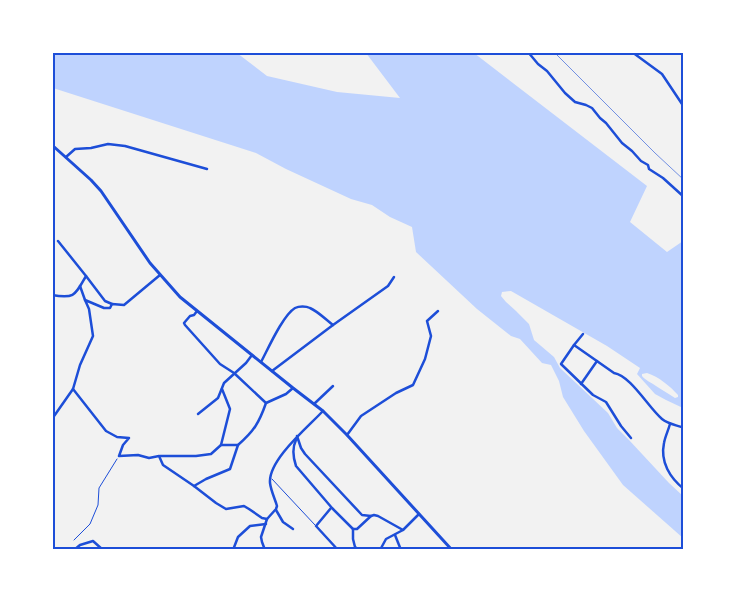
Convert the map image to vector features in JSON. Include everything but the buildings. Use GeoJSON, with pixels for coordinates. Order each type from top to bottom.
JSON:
{"type":"FeatureCollection","features":[{"type":"Feature","properties":{"kind":"main road"},"geometry":{"type":"LineString","coordinates":[[52,145],[101,191],[150,263],[180,297],[292,388],[323,410],[452,550]]}},
{"type":"Feature","properties":{"kind":"street"},"geometry":{"type":"LineString","coordinates":[[528,52],[547,71],[565,94],[575,102],[592,108],[606,122],[622,143],[648,165],[649,169],[684,196]]}},
{"type":"Feature","properties":{"kind":"street"},"geometry":{"type":"LineString","coordinates":[[632,52],[662,74],[684,107]]}},
{"type":"Feature","properties":{"kind":"street"},"geometry":{"type":"LineString","coordinates":[[66,157],[75,149],[108,144],[125,146],[207,169]]}},
{"type":"Feature","properties":{"kind":"street"},"geometry":{"type":"LineString","coordinates":[[58,241],[105,300],[112,304],[124,305],[160,275]]}},
{"type":"Feature","properties":{"kind":"street"},"geometry":{"type":"LineString","coordinates":[[52,295],[69,297],[76,292],[86,276]]}},
{"type":"Feature","properties":{"kind":"street"},"geometry":{"type":"LineString","coordinates":[[272,371],[388,286],[394,277]]}},
{"type":"Feature","properties":{"kind":"street"},"geometry":{"type":"LineString","coordinates":[[52,419],[73,389],[80,365],[93,336],[90,309],[80,286]]}},
{"type":"Feature","properties":{"kind":"street"},"geometry":{"type":"LineString","coordinates":[[85,300],[104,308],[110,308],[112,304]]}},
{"type":"Feature","properties":{"kind":"street"},"geometry":{"type":"LineString","coordinates":[[262,362],[288,313],[296,307],[304,306],[310,308],[333,325]]}},
{"type":"Feature","properties":{"kind":"street"},"geometry":{"type":"LineString","coordinates":[[198,311],[190,316],[184,323],[185,325],[220,364],[234,373],[266,403]]}},
{"type":"Feature","properties":{"kind":"street"},"geometry":{"type":"LineString","coordinates":[[347,435],[361,416],[396,392],[413,385],[425,359],[431,336],[427,321],[438,311]]}},
{"type":"Feature","properties":{"kind":"street"},"geometry":{"type":"LineString","coordinates":[[583,334],[561,364],[593,396],[606,402],[631,438]]}},
{"type":"Feature","properties":{"kind":"street"},"geometry":{"type":"LineString","coordinates":[[574,345],[614,373],[620,374],[662,419],[670,424],[684,428]]}},
{"type":"Feature","properties":{"kind":"street"},"geometry":{"type":"LineString","coordinates":[[198,414],[218,398],[224,384],[252,355]]}},
{"type":"Feature","properties":{"kind":"street"},"geometry":{"type":"LineString","coordinates":[[581,384],[597,362]]}},
{"type":"Feature","properties":{"kind":"street"},"geometry":{"type":"LineString","coordinates":[[314,404],[332,386]]}},
{"type":"Feature","properties":{"kind":"street"},"geometry":{"type":"LineString","coordinates":[[73,389],[106,431],[117,437],[128,438],[119,456],[138,455],[149,458],[211,454],[222,445],[230,409],[222,388]]}},
{"type":"Feature","properties":{"kind":"street"},"geometry":{"type":"LineString","coordinates":[[194,486],[230,469],[238,445],[250,434],[260,419],[266,403],[286,394],[292,388]]}},
{"type":"Feature","properties":{"kind":"street"},"geometry":{"type":"LineString","coordinates":[[293,528],[283,522],[276,510],[277,506],[270,477],[277,461],[297,436],[323,410]]}},
{"type":"Feature","properties":{"kind":"street"},"geometry":{"type":"LineString","coordinates":[[670,424],[663,455],[667,468],[675,482],[684,489]]}},
{"type":"Feature","properties":{"kind":"street"},"geometry":{"type":"LineString","coordinates":[[297,436],[294,444],[296,466],[353,529]]}},
{"type":"Feature","properties":{"kind":"street"},"geometry":{"type":"LineString","coordinates":[[297,436],[301,448],[362,515],[378,516],[403,530]]}},
{"type":"Feature","properties":{"kind":"street"},"geometry":{"type":"LineString","coordinates":[[222,445],[238,445]]}},
{"type":"Feature","properties":{"kind":"street"},"geometry":{"type":"LineString","coordinates":[[160,456],[163,465],[226,509],[244,506],[262,518],[266,518]]}},
{"type":"Feature","properties":{"kind":"street"},"geometry":{"type":"LineString","coordinates":[[332,508],[316,526],[338,550]]}},
{"type":"Feature","properties":{"kind":"street"},"geometry":{"type":"LineString","coordinates":[[266,518],[276,510]]}},
{"type":"Feature","properties":{"kind":"street"},"geometry":{"type":"LineString","coordinates":[[380,550],[386,539],[403,530],[419,514]]}},
{"type":"Feature","properties":{"kind":"street"},"geometry":{"type":"LineString","coordinates":[[353,529],[356,529],[371,516]]}},
{"type":"Feature","properties":{"kind":"street"},"geometry":{"type":"LineString","coordinates":[[265,550],[261,537],[266,524],[266,518]]}},
{"type":"Feature","properties":{"kind":"street"},"geometry":{"type":"LineString","coordinates":[[233,550],[238,537],[250,526],[266,524]]}},
{"type":"Feature","properties":{"kind":"street"},"geometry":{"type":"LineString","coordinates":[[353,529],[352,539],[355,548],[360,550]]}},
{"type":"Feature","properties":{"kind":"street"},"geometry":{"type":"LineString","coordinates":[[395,535],[401,550]]}},
{"type":"Feature","properties":{"kind":"street"},"geometry":{"type":"LineString","coordinates":[[74,550],[80,545],[93,541],[103,550]]}},
{"type":"Feature","properties":{"kind":"lane"},"geometry":{"type":"LineString","coordinates":[[270,477],[316,526]]}},
{"type":"Feature","properties":{"kind":"path"},"geometry":{"type":"LineString","coordinates":[[74,540],[90,524],[98,505],[99,488],[119,456]]}},
{"type":"Feature","properties":{"kind":"water"},"geometry":{"type":"Polygon","coordinates":[[[52,53],[237,53],[267,76],[337,92],[400,98],[366,53],[474,53],[647,186],[630,222],[667,252],[683,241],[683,408],[655,394],[637,374],[640,368],[607,346],[511,291],[502,292],[501,296],[529,324],[534,340],[554,357],[560,368],[608,413],[617,428],[683,496],[683,538],[623,485],[584,431],[563,397],[559,381],[551,365],[542,363],[520,339],[511,336],[477,309],[416,252],[412,227],[390,217],[372,205],[351,199],[256,153],[53,88],[52,53]],[[647,373],[642,374],[642,376],[675,398],[678,397],[668,385],[647,373]]]}},
{"type":"Feature","properties":{"kind":"railway"},"geometry":{"type":"LineString","coordinates":[[554,52],[684,180]]}}]}
